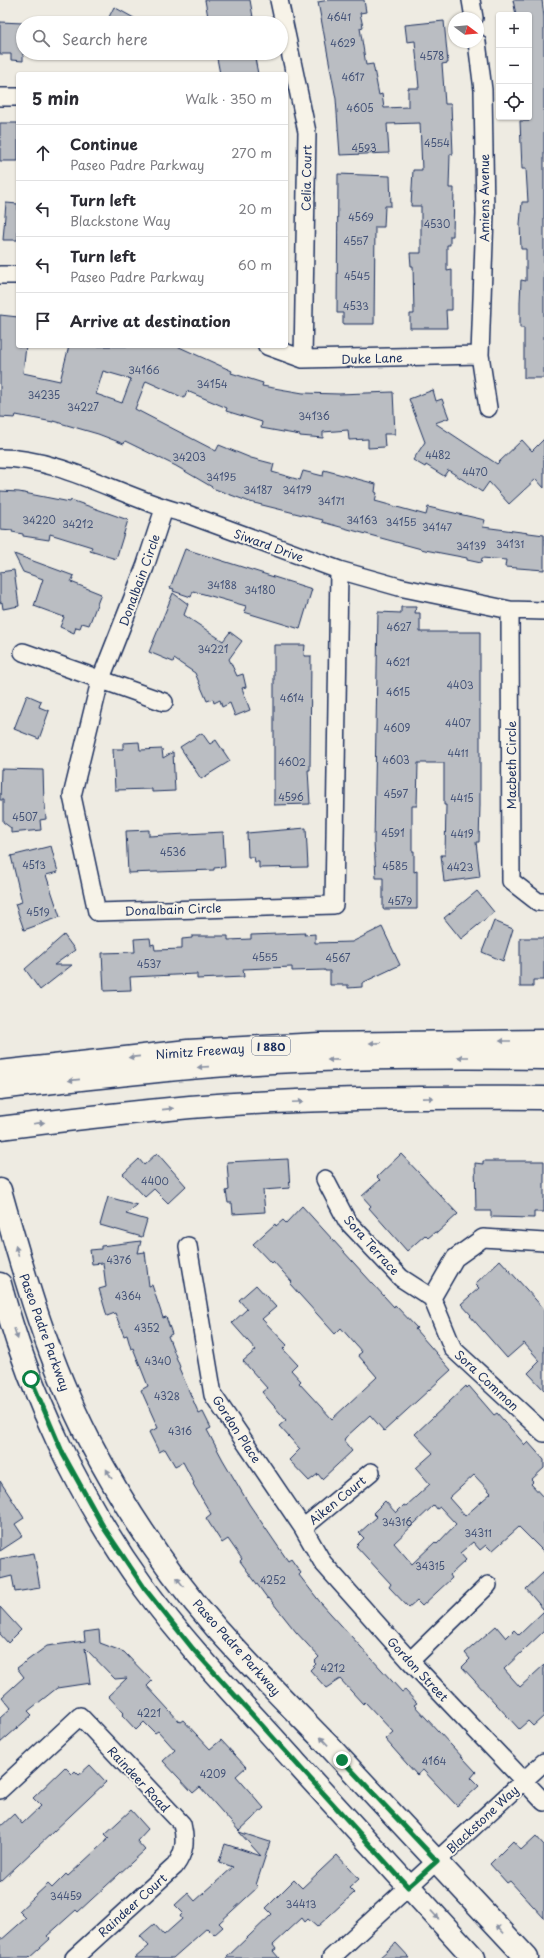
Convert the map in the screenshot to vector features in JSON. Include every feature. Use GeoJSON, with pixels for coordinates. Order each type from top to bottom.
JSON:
{"type":"FeatureCollection","features":[{"type":"Feature","properties":{"kind":"main road","name":"Nimitz Freeway"},"geometry":{"type":"LineString","coordinates":[[0,1072],[196,1050],[320,1044],[544,1041]]}},
{"type":"Feature","properties":{"kind":"main road","name":"I 880"},"geometry":{"type":"LineString","coordinates":[[0,1088],[152,1071],[296,1061],[452,1057],[544,1058]]}},
{"type":"Feature","properties":{"kind":"main road"},"geometry":{"type":"LineString","coordinates":[[0,1128],[198,1107],[318,1100],[454,1097],[544,1098]]}},
{"type":"Feature","properties":{"kind":"main road","name":"Paseo Padre Parkway"},"geometry":{"type":"LineString","coordinates":[[0,1190],[27,1287],[57,1370],[89,1440],[131,1513],[170,1570],[217,1628],[527,1958]]}},
{"type":"Feature","properties":{"kind":"main road"},"geometry":{"type":"LineString","coordinates":[[0,1284],[31,1379],[63,1454],[104,1528],[145,1589],[193,1649],[474,1958]]}},
{"type":"Feature","properties":{"kind":"street","name":"Celia Court"},"geometry":{"type":"LineString","coordinates":[[279,0],[282,16]]}},
{"type":"Feature","properties":{"kind":"street"},"geometry":{"type":"LineString","coordinates":[[471,0],[473,12]]}},
{"type":"Feature","properties":{"kind":"street","name":"Celia Court"},"geometry":{"type":"LineString","coordinates":[[288,42],[307,132],[303,360]]}},
{"type":"Feature","properties":{"kind":"street","name":"Amiens Avenue"},"geometry":{"type":"LineString","coordinates":[[478,48],[483,90],[485,214],[480,355],[488,408]]}},
{"type":"Feature","properties":{"kind":"street"},"geometry":{"type":"LineString","coordinates":[[0,97],[16,97]]}},
{"type":"Feature","properties":{"kind":"street"},"geometry":{"type":"LineString","coordinates":[[0,275],[16,275]]}},
{"type":"Feature","properties":{"kind":"street","name":"Duke Lane"},"geometry":{"type":"LineString","coordinates":[[272,348],[303,360],[480,355]]}},
{"type":"Feature","properties":{"kind":"street","name":"Siward Drive"},"geometry":{"type":"LineString","coordinates":[[0,458],[11,458],[66,470],[164,509],[187,514],[339,570],[399,587],[510,610],[544,611]]}},
{"type":"Feature","properties":{"kind":"street","name":"Donalbain Circle"},"geometry":{"type":"LineString","coordinates":[[164,509],[145,567],[100,681],[72,796],[97,912],[334,904],[339,570]]}},
{"type":"Feature","properties":{"kind":"street","name":"Macbeth Circle"},"geometry":{"type":"LineString","coordinates":[[510,610],[511,881],[538,902],[544,902]]}},
{"type":"Feature","properties":{"kind":"street"},"geometry":{"type":"LineString","coordinates":[[22,652],[100,681],[164,702]]}},
{"type":"Feature","properties":{"kind":"street","name":"Sora Terrace"},"geometry":{"type":"LineString","coordinates":[[325,1179],[347,1222],[401,1278],[432,1298]]}},
{"type":"Feature","properties":{"kind":"street"},"geometry":{"type":"LineString","coordinates":[[432,1298],[455,1258],[483,1238],[544,1242]]}},
{"type":"Feature","properties":{"kind":"street","name":"Gordon Place"},"geometry":{"type":"LineString","coordinates":[[188,1246],[213,1395],[303,1528]]}},
{"type":"Feature","properties":{"kind":"street","name":"Sora Common"},"geometry":{"type":"LineString","coordinates":[[432,1298],[453,1349],[544,1433]]}},
{"type":"Feature","properties":{"kind":"street","name":"Aiken Court"},"geometry":{"type":"LineString","coordinates":[[303,1528],[371,1472]]}},
{"type":"Feature","properties":{"kind":"street","name":"Gordon Street"},"geometry":{"type":"LineString","coordinates":[[303,1528],[323,1563],[410,1661],[544,1802]]}},
{"type":"Feature","properties":{"kind":"street"},"geometry":{"type":"LineString","coordinates":[[410,1661],[488,1585]]}},
{"type":"Feature","properties":{"kind":"street","name":"Raindeer Road"},"geometry":{"type":"LineString","coordinates":[[0,1790],[80,1716],[182,1824],[185,1847]]}},
{"type":"Feature","properties":{"kind":"street","name":"Blackstone Way"},"geometry":{"type":"LineString","coordinates":[[332,1958],[544,1762]]}},
{"type":"Feature","properties":{"kind":"street","name":"Raindeer Court"},"geometry":{"type":"LineString","coordinates":[[74,1958],[175,1866],[182,1857],[185,1847]]}},
{"type":"Feature","properties":{"kind":"building"},"geometry":{"type":"Polygon","coordinates":[[[205,0],[250,0],[253,16],[208,16],[205,0]]]}},
{"type":"Feature","properties":{"kind":"building"},"geometry":{"type":"Polygon","coordinates":[[[329,0],[364,0],[366,12],[360,13],[363,27],[360,28],[366,65],[373,64],[379,95],[382,94],[384,108],[408,107],[408,88],[419,88],[415,41],[407,42],[405,25],[444,21],[448,63],[442,64],[445,104],[451,104],[453,154],[450,154],[449,188],[454,188],[453,236],[450,236],[450,245],[447,245],[447,271],[452,270],[452,310],[446,310],[447,328],[410,328],[410,314],[414,314],[413,266],[411,266],[410,253],[421,253],[421,206],[411,206],[413,170],[422,170],[420,123],[387,124],[389,153],[340,155],[336,99],[318,2],[329,0]]]}},
{"type":"Feature","properties":{"kind":"building"},"geometry":{"type":"Polygon","coordinates":[[[513,0],[542,0],[544,17],[544,378],[524,378],[524,328],[520,328],[521,280],[526,281],[526,249],[521,249],[520,224],[522,202],[528,202],[526,169],[522,169],[520,121],[532,120],[532,12],[515,12],[513,0]]]}},
{"type":"Feature","properties":{"kind":"building"},"geometry":{"type":"Polygon","coordinates":[[[114,7],[130,16],[110,16],[114,7]]]}},
{"type":"Feature","properties":{"kind":"building"},"geometry":{"type":"Polygon","coordinates":[[[0,22],[16,23],[16,60],[23,61],[11,60],[11,54],[0,54],[0,22]]]}},
{"type":"Feature","properties":{"kind":"building"},"geometry":{"type":"Polygon","coordinates":[[[217,60],[255,60],[258,72],[220,72],[217,60]]]}},
{"type":"Feature","properties":{"kind":"building"},"geometry":{"type":"Polygon","coordinates":[[[0,123],[16,123],[16,161],[0,161],[0,123]]]}},
{"type":"Feature","properties":{"kind":"building"},"geometry":{"type":"Polygon","coordinates":[[[338,174],[390,176],[391,206],[385,206],[384,227],[375,227],[374,324],[343,324],[343,313],[337,313],[338,174]]]}},
{"type":"Feature","properties":{"kind":"building"},"geometry":{"type":"Polygon","coordinates":[[[6,203],[16,204],[16,240],[3,240],[6,203]]]}},
{"type":"Feature","properties":{"kind":"building"},"geometry":{"type":"Polygon","coordinates":[[[0,315],[16,317],[16,348],[26,348],[23,373],[60,381],[68,348],[181,348],[232,371],[231,373],[263,383],[262,386],[303,393],[339,394],[393,392],[395,434],[384,434],[385,447],[368,448],[368,439],[349,440],[348,430],[323,432],[323,438],[300,436],[261,428],[262,422],[226,411],[227,408],[187,391],[184,398],[146,381],[135,409],[216,451],[219,445],[251,458],[274,464],[272,472],[300,480],[303,471],[323,476],[324,470],[376,484],[375,492],[377,493],[375,501],[426,515],[428,507],[485,520],[483,527],[544,535],[544,570],[505,567],[506,560],[482,558],[481,563],[467,560],[467,558],[425,550],[322,522],[323,520],[250,502],[212,488],[176,466],[125,441],[124,444],[98,434],[53,421],[16,415],[15,418],[0,417],[0,315]],[[103,371],[96,394],[122,403],[131,379],[103,371]]]}},
{"type":"Feature","properties":{"kind":"building"},"geometry":{"type":"Polygon","coordinates":[[[433,390],[436,401],[442,399],[449,418],[435,423],[497,464],[522,440],[532,451],[544,439],[544,488],[536,479],[509,504],[489,482],[482,492],[448,470],[444,476],[426,465],[425,467],[413,460],[425,442],[409,399],[433,390]]]}},
{"type":"Feature","properties":{"kind":"building"},"geometry":{"type":"Polygon","coordinates":[[[0,491],[19,492],[70,502],[71,500],[128,520],[116,559],[90,551],[92,547],[50,534],[49,540],[23,536],[23,534],[12,532],[13,530],[0,529],[0,491]]]}},
{"type":"Feature","properties":{"kind":"building"},"geometry":{"type":"Polygon","coordinates":[[[185,549],[312,589],[300,629],[244,612],[246,606],[193,591],[191,597],[173,591],[174,589],[170,588],[185,549]]]}},
{"type":"Feature","properties":{"kind":"building"},"geometry":{"type":"Polygon","coordinates":[[[14,554],[74,576],[71,582],[101,594],[89,625],[82,623],[80,628],[76,627],[74,633],[60,627],[64,617],[34,606],[43,579],[23,572],[14,554]]]}},
{"type":"Feature","properties":{"kind":"building"},"geometry":{"type":"Polygon","coordinates":[[[14,570],[19,606],[3,609],[2,602],[0,603],[0,572],[14,570]]]}},
{"type":"Feature","properties":{"kind":"building"},"geometry":{"type":"Polygon","coordinates":[[[173,593],[188,604],[184,615],[223,641],[230,632],[242,641],[229,659],[237,676],[243,674],[246,687],[242,688],[250,710],[235,716],[230,703],[222,707],[220,700],[214,703],[213,699],[207,701],[195,673],[174,659],[173,662],[149,652],[173,593]]]}},
{"type":"Feature","properties":{"kind":"building"},"geometry":{"type":"Polygon","coordinates":[[[401,607],[416,607],[415,613],[420,613],[420,632],[480,632],[480,805],[479,842],[476,842],[480,877],[444,882],[441,855],[445,855],[446,805],[444,805],[444,763],[418,763],[417,806],[412,806],[412,851],[414,851],[414,872],[417,871],[417,909],[383,909],[383,878],[376,878],[374,842],[378,612],[401,613],[401,607]]]}},
{"type":"Feature","properties":{"kind":"building"},"geometry":{"type":"Polygon","coordinates":[[[274,645],[305,645],[304,656],[311,656],[310,770],[308,770],[310,804],[274,805],[274,645]]]}},
{"type":"Feature","properties":{"kind":"building"},"geometry":{"type":"Polygon","coordinates":[[[27,695],[41,701],[39,707],[49,711],[39,739],[14,729],[27,695]]]}},
{"type":"Feature","properties":{"kind":"building"},"geometry":{"type":"Polygon","coordinates":[[[202,733],[210,744],[216,740],[230,761],[201,779],[180,747],[202,733]]]}},
{"type":"Feature","properties":{"kind":"building"},"geometry":{"type":"Polygon","coordinates":[[[139,742],[140,750],[162,749],[163,758],[173,752],[175,791],[152,792],[152,789],[115,790],[113,749],[123,749],[123,743],[139,742]]]}},
{"type":"Feature","properties":{"kind":"building"},"geometry":{"type":"Polygon","coordinates":[[[1,769],[43,770],[46,819],[40,820],[41,830],[11,833],[11,828],[3,822],[3,800],[0,800],[1,769]]]}},
{"type":"Feature","properties":{"kind":"building"},"geometry":{"type":"Polygon","coordinates":[[[306,828],[308,867],[259,868],[259,862],[255,862],[254,857],[248,857],[247,833],[306,828]]]}},
{"type":"Feature","properties":{"kind":"building"},"geometry":{"type":"Polygon","coordinates":[[[149,830],[149,836],[223,832],[225,867],[214,868],[214,870],[128,873],[126,831],[149,830]]]}},
{"type":"Feature","properties":{"kind":"building"},"geometry":{"type":"Polygon","coordinates":[[[51,846],[58,872],[46,875],[60,917],[24,930],[15,904],[22,902],[11,856],[51,846]]]}},
{"type":"Feature","properties":{"kind":"building"},"geometry":{"type":"Polygon","coordinates":[[[477,891],[494,912],[461,939],[444,918],[477,891]]]}},
{"type":"Feature","properties":{"kind":"building"},"geometry":{"type":"Polygon","coordinates":[[[494,921],[513,929],[503,961],[482,952],[494,921]]]}},
{"type":"Feature","properties":{"kind":"building"},"geometry":{"type":"Polygon","coordinates":[[[382,927],[400,965],[362,983],[362,987],[348,988],[348,985],[330,985],[330,971],[292,971],[292,967],[243,969],[244,977],[197,979],[197,974],[130,977],[131,990],[104,991],[102,953],[135,952],[134,939],[150,938],[151,945],[154,944],[155,950],[182,949],[182,939],[192,938],[192,936],[228,936],[228,940],[251,939],[251,935],[305,933],[304,935],[315,934],[315,943],[352,942],[382,927]]]}},
{"type":"Feature","properties":{"kind":"building"},"geometry":{"type":"Polygon","coordinates":[[[64,935],[75,950],[54,965],[72,965],[40,990],[25,969],[64,935]]]}},
{"type":"Feature","properties":{"kind":"building"},"geometry":{"type":"Polygon","coordinates":[[[520,938],[544,938],[544,980],[533,980],[533,987],[520,987],[520,938]]]}},
{"type":"Feature","properties":{"kind":"building"},"geometry":{"type":"Polygon","coordinates":[[[157,1153],[186,1186],[168,1203],[154,1189],[145,1197],[123,1174],[139,1159],[144,1165],[157,1153]]]}},
{"type":"Feature","properties":{"kind":"building"},"geometry":{"type":"Polygon","coordinates":[[[401,1154],[458,1214],[437,1233],[435,1232],[428,1238],[425,1235],[407,1251],[369,1208],[371,1206],[362,1196],[380,1180],[377,1177],[401,1154]]]}},
{"type":"Feature","properties":{"kind":"building"},"geometry":{"type":"Polygon","coordinates":[[[288,1159],[290,1188],[263,1190],[265,1212],[233,1214],[232,1203],[228,1203],[226,1191],[229,1190],[227,1162],[288,1159]]]}},
{"type":"Feature","properties":{"kind":"building"},"geometry":{"type":"Polygon","coordinates":[[[483,1161],[544,1161],[544,1212],[534,1212],[534,1218],[491,1217],[491,1211],[476,1211],[475,1163],[483,1164],[483,1161]]]}},
{"type":"Feature","properties":{"kind":"building"},"geometry":{"type":"Polygon","coordinates":[[[108,1197],[137,1205],[126,1214],[147,1220],[142,1237],[100,1225],[108,1197]]]}},
{"type":"Feature","properties":{"kind":"building"},"geometry":{"type":"Polygon","coordinates":[[[302,1206],[394,1307],[395,1305],[417,1328],[415,1329],[451,1370],[384,1431],[370,1415],[345,1438],[344,1441],[352,1451],[322,1479],[318,1474],[309,1481],[289,1460],[300,1449],[279,1426],[286,1420],[262,1392],[267,1388],[243,1361],[256,1350],[232,1323],[247,1309],[239,1300],[256,1285],[276,1307],[262,1319],[287,1345],[283,1349],[297,1364],[291,1370],[301,1381],[299,1383],[332,1419],[377,1377],[358,1355],[362,1352],[341,1328],[335,1334],[290,1284],[292,1282],[273,1261],[271,1263],[253,1244],[275,1224],[276,1226],[283,1220],[286,1223],[302,1206]]]}},
{"type":"Feature","properties":{"kind":"building"},"geometry":{"type":"Polygon","coordinates":[[[141,1241],[138,1253],[145,1252],[149,1286],[152,1285],[163,1318],[166,1317],[172,1334],[168,1336],[180,1367],[179,1368],[199,1414],[203,1412],[211,1428],[207,1430],[223,1460],[249,1504],[288,1561],[291,1559],[301,1573],[299,1575],[320,1602],[402,1692],[405,1690],[417,1703],[414,1705],[476,1772],[471,1778],[479,1786],[457,1806],[423,1770],[417,1775],[407,1764],[385,1739],[393,1732],[365,1702],[363,1704],[340,1679],[326,1688],[310,1670],[316,1664],[314,1662],[319,1657],[296,1632],[269,1598],[268,1599],[240,1561],[242,1559],[228,1539],[222,1543],[206,1518],[211,1514],[193,1484],[194,1483],[183,1462],[175,1466],[165,1449],[159,1452],[149,1432],[158,1428],[141,1390],[148,1386],[133,1348],[131,1349],[127,1335],[124,1336],[115,1313],[107,1316],[99,1289],[106,1287],[103,1263],[92,1264],[90,1250],[101,1249],[101,1246],[141,1241]]]}},
{"type":"Feature","properties":{"kind":"building"},"geometry":{"type":"Polygon","coordinates":[[[500,1260],[544,1309],[544,1390],[528,1373],[540,1361],[524,1343],[507,1358],[461,1304],[479,1288],[475,1284],[500,1260]]]}},
{"type":"Feature","properties":{"kind":"building"},"geometry":{"type":"Polygon","coordinates":[[[466,1386],[467,1388],[469,1386],[494,1415],[497,1413],[525,1445],[528,1442],[544,1460],[544,1468],[531,1480],[533,1482],[531,1484],[544,1498],[544,1552],[519,1527],[492,1551],[486,1545],[480,1550],[473,1542],[460,1553],[466,1560],[450,1575],[452,1578],[422,1606],[417,1601],[409,1608],[389,1587],[391,1584],[356,1546],[364,1538],[359,1533],[377,1517],[373,1513],[385,1501],[396,1513],[430,1484],[416,1468],[433,1453],[415,1434],[466,1386]],[[474,1475],[449,1498],[465,1516],[491,1493],[474,1475]],[[434,1505],[394,1543],[412,1564],[435,1542],[437,1544],[456,1524],[440,1507],[437,1509],[434,1505]]]}},
{"type":"Feature","properties":{"kind":"building"},"geometry":{"type":"Polygon","coordinates":[[[0,1481],[24,1518],[15,1524],[23,1536],[0,1551],[0,1481]]]}},
{"type":"Feature","properties":{"kind":"building"},"geometry":{"type":"Polygon","coordinates":[[[34,1553],[40,1588],[15,1592],[12,1576],[0,1579],[0,1559],[34,1553]]]}},
{"type":"Feature","properties":{"kind":"building"},"geometry":{"type":"Polygon","coordinates":[[[544,1572],[544,1610],[526,1589],[544,1572]]]}},
{"type":"Feature","properties":{"kind":"building"},"geometry":{"type":"Polygon","coordinates":[[[0,1607],[21,1630],[8,1643],[0,1634],[0,1607]]]}},
{"type":"Feature","properties":{"kind":"building"},"geometry":{"type":"Polygon","coordinates":[[[544,1611],[544,1631],[504,1669],[520,1687],[544,1665],[544,1716],[533,1726],[528,1721],[519,1729],[462,1667],[470,1659],[465,1653],[496,1626],[506,1638],[514,1630],[519,1635],[544,1611]]]}},
{"type":"Feature","properties":{"kind":"building"},"geometry":{"type":"Polygon","coordinates":[[[99,1630],[100,1643],[124,1652],[152,1681],[147,1686],[180,1722],[183,1720],[210,1749],[221,1740],[246,1767],[236,1776],[264,1808],[239,1831],[200,1787],[193,1793],[163,1761],[175,1750],[158,1731],[155,1733],[144,1722],[136,1730],[122,1715],[124,1713],[108,1696],[127,1678],[115,1679],[85,1648],[90,1683],[57,1688],[28,1711],[32,1715],[0,1743],[0,1718],[11,1708],[2,1697],[24,1677],[17,1668],[47,1646],[85,1641],[84,1632],[99,1630]]]}},
{"type":"Feature","properties":{"kind":"building"},"geometry":{"type":"Polygon","coordinates":[[[90,1765],[106,1782],[0,1882],[0,1827],[14,1814],[22,1824],[41,1806],[33,1798],[65,1767],[72,1774],[75,1771],[79,1775],[90,1765]]]}},
{"type":"Feature","properties":{"kind":"building"},"geometry":{"type":"Polygon","coordinates":[[[131,1810],[148,1829],[137,1841],[145,1850],[78,1912],[76,1910],[47,1936],[50,1939],[29,1958],[0,1958],[0,1941],[26,1918],[19,1911],[48,1884],[52,1888],[66,1874],[68,1876],[109,1838],[105,1834],[131,1810]]]}},
{"type":"Feature","properties":{"kind":"building"},"geometry":{"type":"Polygon","coordinates":[[[239,1832],[270,1842],[256,1885],[258,1887],[219,1923],[223,1927],[214,1935],[207,1928],[173,1958],[135,1958],[149,1946],[140,1936],[154,1924],[164,1935],[182,1919],[180,1916],[183,1913],[175,1905],[188,1893],[195,1901],[233,1867],[219,1862],[225,1844],[261,1856],[239,1832]]]}},
{"type":"Feature","properties":{"kind":"building"},"geometry":{"type":"Polygon","coordinates":[[[536,1836],[544,1845],[544,1918],[510,1881],[507,1883],[490,1864],[513,1841],[521,1850],[536,1836]]]}},
{"type":"Feature","properties":{"kind":"building"},"geometry":{"type":"Polygon","coordinates":[[[337,1855],[359,1879],[349,1888],[354,1893],[317,1927],[308,1919],[305,1922],[302,1918],[273,1945],[276,1949],[273,1951],[279,1958],[226,1958],[272,1914],[266,1908],[294,1880],[302,1888],[337,1855]]]}},
{"type":"Feature","properties":{"kind":"building"},"geometry":{"type":"Polygon","coordinates":[[[396,1943],[410,1958],[379,1958],[396,1943]]]}},
{"type":"Feature","properties":{"kind":"route"},"geometry":{"type":"LineString","coordinates":[[31,1379],[63,1454],[104,1528],[145,1589],[193,1649],[408,1887],[437,1861],[342,1760]]}}]}
